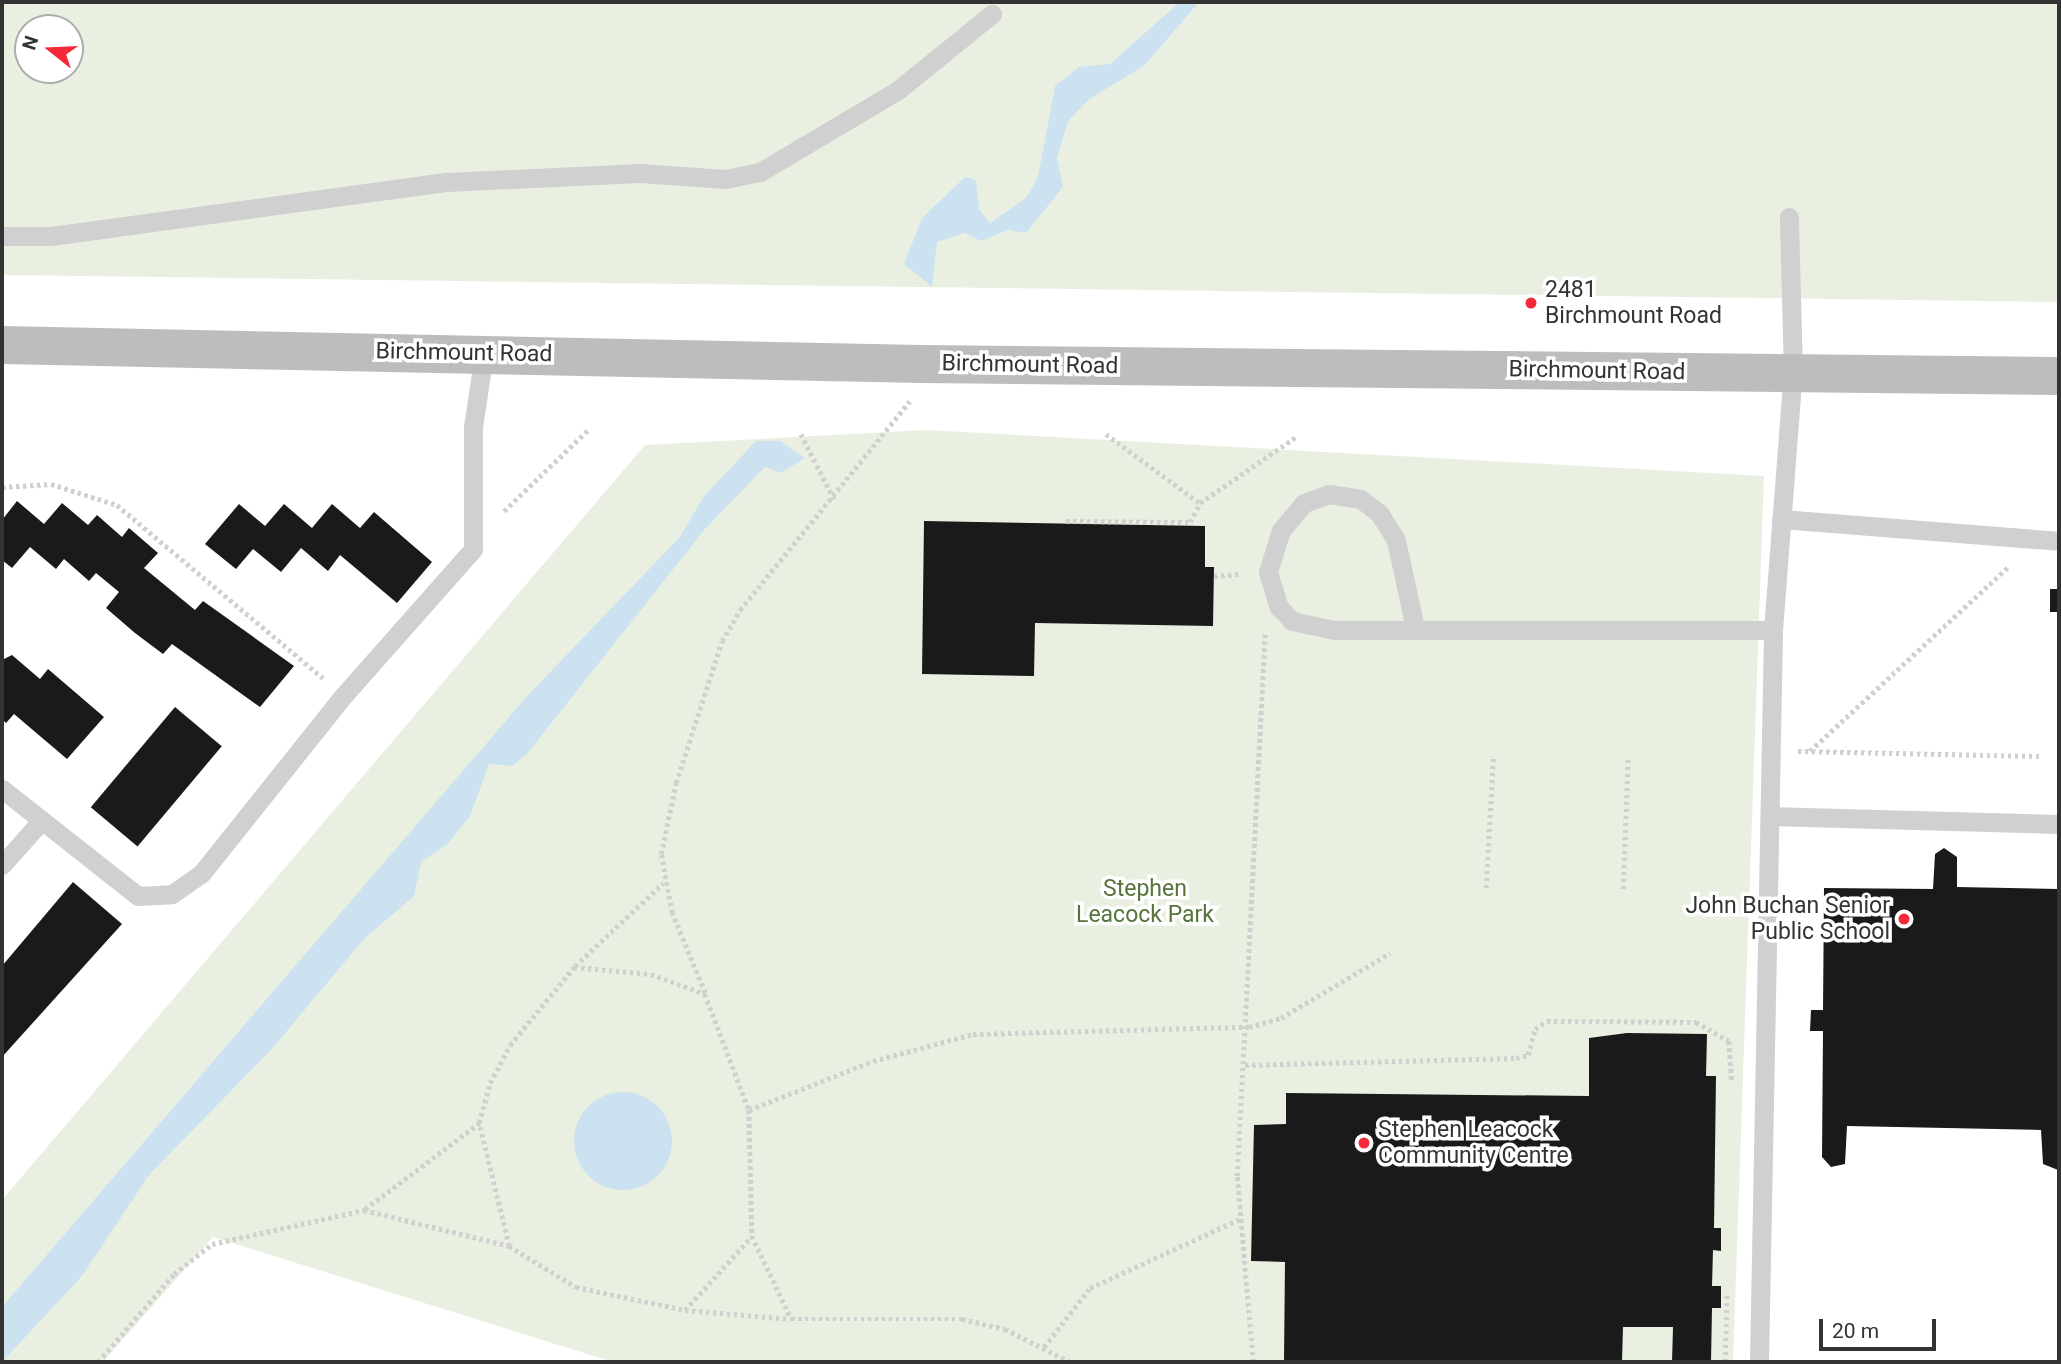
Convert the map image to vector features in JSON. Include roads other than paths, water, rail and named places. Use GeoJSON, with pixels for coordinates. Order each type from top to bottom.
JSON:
{"type":"FeatureCollection","features":[{"type":"Feature","properties":{"kind":"main road","name":"Birchmount Road"},"geometry":{"type":"LineString","coordinates":[[2,345],[934,364],[2059,376]]}},
{"type":"Feature","properties":{"kind":"lane"},"geometry":{"type":"LineString","coordinates":[[2,236],[51,236],[447,182],[640,173],[726,179],[760,172],[898,90],[992,14]]}},
{"type":"Feature","properties":{"kind":"lane"},"geometry":{"type":"LineString","coordinates":[[1759,1362],[1773,630],[1793,373],[1789,217]]}},
{"type":"Feature","properties":{"kind":"lane"},"geometry":{"type":"LineString","coordinates":[[2,789],[138,896],[172,894],[201,874],[344,695],[473,549],[477,519],[473,427],[484,353]]}},
{"type":"Feature","properties":{"kind":"lane"},"geometry":{"type":"LineString","coordinates":[[1415,628],[1396,540],[1361,499],[1329,494],[1304,503],[1281,530],[1269,586],[1292,621],[1334,630],[1773,630]]}},
{"type":"Feature","properties":{"kind":"lane"},"geometry":{"type":"LineString","coordinates":[[1781,519],[2059,541]]}},
{"type":"Feature","properties":{"kind":"lane"},"geometry":{"type":"LineString","coordinates":[[1770,816],[2059,824]]}},
{"type":"Feature","properties":{"kind":"lane"},"geometry":{"type":"LineString","coordinates":[[2,865],[41,821]]}},
{"type":"Feature","properties":{"kind":"water"},"geometry":{"type":"Polygon","coordinates":[[[1180,2],[1199,2],[1145,65],[1088,100],[1068,121],[1057,158],[1063,187],[1026,233],[1008,230],[981,241],[965,233],[937,242],[932,287],[904,264],[922,218],[965,177],[976,180],[979,209],[990,223],[1026,198],[1038,177],[1055,86],[1079,67],[1110,64],[1180,2]]]}},
{"type":"Feature","properties":{"kind":"water"},"geometry":{"type":"Polygon","coordinates":[[[756,441],[780,441],[805,458],[781,473],[765,467],[705,529],[526,755],[512,766],[489,764],[470,816],[447,845],[421,862],[414,896],[363,940],[271,1050],[149,1175],[82,1276],[2,1362],[2,1307],[528,695],[679,538],[705,495],[756,441]]]}},
{"type":"Feature","properties":{"kind":"water"},"geometry":{"type":"Polygon","coordinates":[[[623,1092],[642,1096],[657,1107],[668,1122],[672,1141],[668,1160],[657,1175],[642,1186],[623,1190],[604,1186],[589,1175],[578,1160],[574,1141],[578,1122],[589,1107],[604,1096],[623,1092]]]}},
{"type":"Feature","properties":{"kind":"place","name":"2481 Birchmount Road"},"geometry":{"type":"Point","coordinates":[1531,303]}},
{"type":"Feature","properties":{"kind":"place","name":"John Buchan Senior Public School"},"geometry":{"type":"Point","coordinates":[1904,919]}},
{"type":"Feature","properties":{"kind":"place","name":"Stephen Leacock Community Centre"},"geometry":{"type":"Point","coordinates":[1364,1143]}},
{"type":"Feature","properties":{"kind":"park label","name":"Stephen Leacock Park"},"geometry":{"type":"Point","coordinates":[1145,902]}}]}
